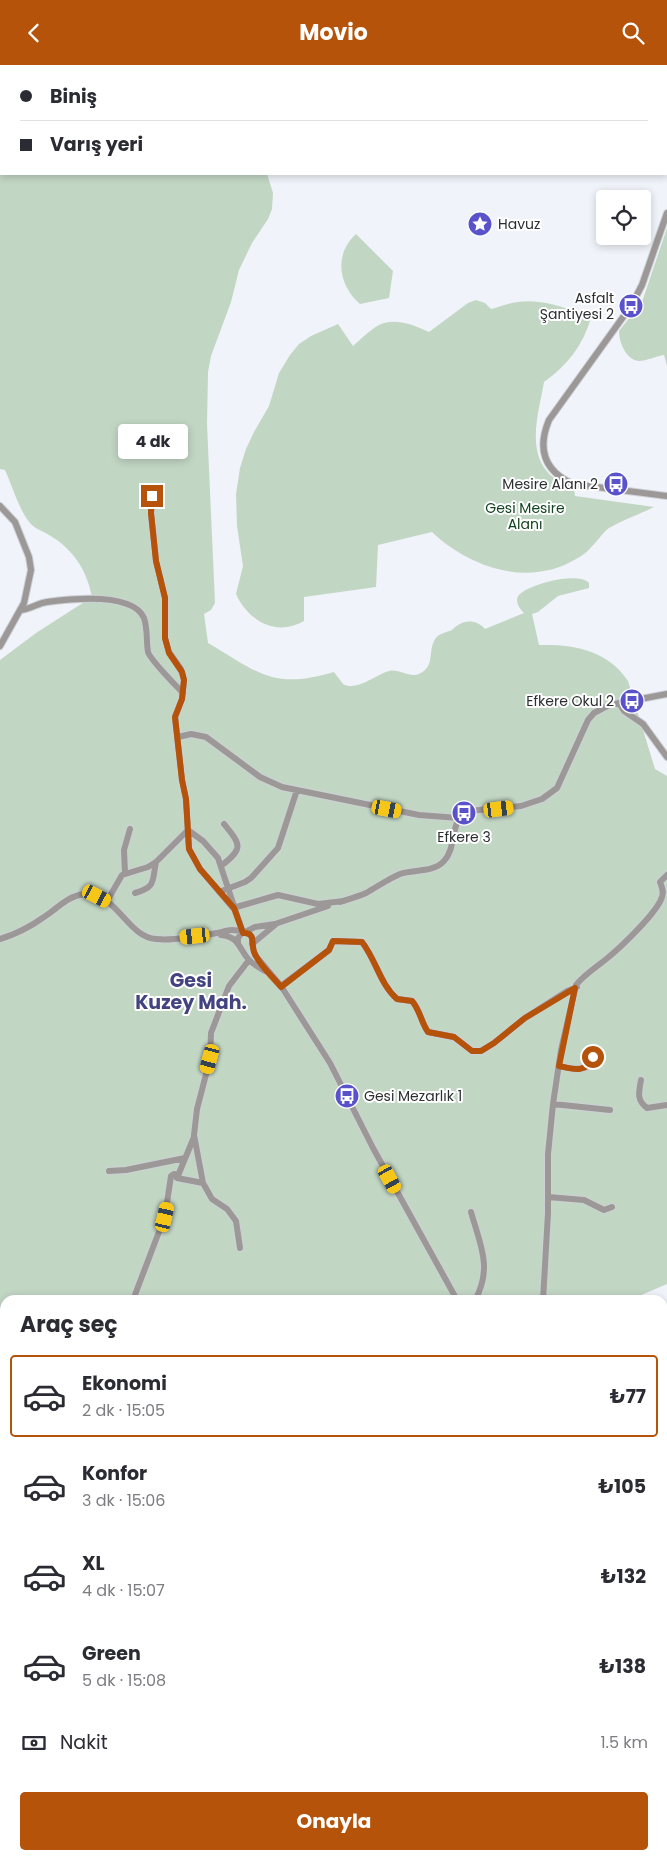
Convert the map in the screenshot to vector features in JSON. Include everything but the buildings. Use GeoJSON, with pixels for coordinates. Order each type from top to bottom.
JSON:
{"type":"FeatureCollection","features":[{"type":"Feature","properties":{"kind":"street"},"geometry":{"type":"LineString","coordinates":[[667,213],[648,270],[632,306],[549,420],[544,432],[543,445],[544,454],[553,470],[563,479],[574,484],[667,496]]}},
{"type":"Feature","properties":{"kind":"street"},"geometry":{"type":"LineString","coordinates":[[152,496],[151,513],[156,561],[165,598],[165,638],[169,653],[184,676],[183,693],[175,717],[191,855],[200,869],[234,908]]}},
{"type":"Feature","properties":{"kind":"street"},"geometry":{"type":"LineString","coordinates":[[0,506],[15,522],[29,557],[31,570],[31,578],[21,610],[0,645]]}},
{"type":"Feature","properties":{"kind":"street"},"geometry":{"type":"LineString","coordinates":[[21,610],[47,602],[85,599],[108,600],[133,607],[140,612],[146,624],[150,657],[183,693]]}},
{"type":"Feature","properties":{"kind":"street"},"geometry":{"type":"LineString","coordinates":[[272,976],[249,960],[239,943],[239,935],[255,927],[275,924],[366,893],[401,873],[433,868],[446,859],[453,831],[459,818],[469,811],[521,806],[542,799],[557,788],[588,721],[600,709],[619,703],[667,694]]}},
{"type":"Feature","properties":{"kind":"street"},"geometry":{"type":"LineString","coordinates":[[619,703],[624,711],[643,724],[667,757]]}},
{"type":"Feature","properties":{"kind":"street"},"geometry":{"type":"LineString","coordinates":[[178,737],[191,734],[206,737],[264,780],[282,787],[419,815],[459,818]]}},
{"type":"Feature","properties":{"kind":"street"},"geometry":{"type":"LineString","coordinates":[[219,892],[251,878],[278,848],[297,790]]}},
{"type":"Feature","properties":{"kind":"street"},"geometry":{"type":"LineString","coordinates":[[221,865],[233,856],[238,846],[237,840],[224,824]]}},
{"type":"Feature","properties":{"kind":"street"},"geometry":{"type":"LineString","coordinates":[[125,873],[124,850],[130,829]]}},
{"type":"Feature","properties":{"kind":"street"},"geometry":{"type":"LineString","coordinates":[[107,901],[120,878],[125,873],[148,867],[156,862],[188,830]]}},
{"type":"Feature","properties":{"kind":"street"},"geometry":{"type":"LineString","coordinates":[[188,830],[208,845],[221,865],[243,933]]}},
{"type":"Feature","properties":{"kind":"street"},"geometry":{"type":"LineString","coordinates":[[135,893],[149,888],[156,862]]}},
{"type":"Feature","properties":{"kind":"street"},"geometry":{"type":"LineString","coordinates":[[543,1295],[548,1154],[553,1104],[559,1066],[579,980],[609,956],[651,913],[662,897],[660,882],[667,875]]}},
{"type":"Feature","properties":{"kind":"street"},"geometry":{"type":"LineString","coordinates":[[0,939],[16,934],[75,896],[86,894],[97,896],[107,901],[140,933],[152,939],[214,934],[233,930],[243,933],[247,932],[251,935],[255,955],[281,987],[330,1063],[373,1148],[453,1295]]}},
{"type":"Feature","properties":{"kind":"street"},"geometry":{"type":"LineString","coordinates":[[234,908],[278,895],[311,903],[344,901]]}},
{"type":"Feature","properties":{"kind":"street"},"geometry":{"type":"LineString","coordinates":[[214,934],[228,936],[246,947],[275,924]]}},
{"type":"Feature","properties":{"kind":"street"},"geometry":{"type":"LineString","coordinates":[[281,987],[329,950],[333,941],[362,942],[386,987],[397,999],[412,1001],[416,1006],[423,1026],[428,1032],[454,1037],[472,1051],[481,1051],[525,1018],[577,987]]}},
{"type":"Feature","properties":{"kind":"street"},"geometry":{"type":"LineString","coordinates":[[240,1248],[236,1221],[227,1209],[212,1199],[203,1183],[194,1135],[196,1109],[210,1059],[210,1033],[229,986],[249,960]]}},
{"type":"Feature","properties":{"kind":"street"},"geometry":{"type":"LineString","coordinates":[[559,1066],[577,1070],[583,1069],[591,1062],[593,1055]]}},
{"type":"Feature","properties":{"kind":"street"},"geometry":{"type":"LineString","coordinates":[[641,1080],[638,1095],[643,1105],[647,1108],[667,1105]]}},
{"type":"Feature","properties":{"kind":"street"},"geometry":{"type":"LineString","coordinates":[[553,1104],[610,1110]]}},
{"type":"Feature","properties":{"kind":"street"},"geometry":{"type":"LineString","coordinates":[[194,1135],[177,1178],[203,1183]]}},
{"type":"Feature","properties":{"kind":"street"},"geometry":{"type":"LineString","coordinates":[[109,1171],[126,1170],[185,1158]]}},
{"type":"Feature","properties":{"kind":"street"},"geometry":{"type":"LineString","coordinates":[[135,1295],[160,1234],[168,1205],[167,1194],[171,1176],[174,1174],[178,1175]]}},
{"type":"Feature","properties":{"kind":"street"},"geometry":{"type":"LineString","coordinates":[[548,1197],[584,1200],[604,1210],[612,1207]]}},
{"type":"Feature","properties":{"kind":"street"},"geometry":{"type":"LineString","coordinates":[[471,1212],[485,1264],[482,1285],[477,1295]]}},
{"type":"Feature","properties":{"kind":"green space"},"geometry":{"type":"Polygon","coordinates":[[[0,175],[267,175],[273,193],[272,209],[239,270],[231,302],[211,356],[208,372],[207,424],[215,603],[211,610],[204,614],[208,643],[241,663],[267,675],[281,679],[296,679],[334,672],[343,684],[354,686],[389,671],[398,671],[412,675],[420,673],[427,667],[436,638],[465,622],[476,623],[485,629],[524,613],[518,605],[518,597],[524,591],[533,587],[554,580],[575,578],[589,583],[589,588],[558,596],[538,612],[532,614],[539,645],[564,646],[589,651],[610,662],[620,671],[628,681],[655,769],[667,776],[667,1284],[641,1295],[0,1295],[0,660],[36,633],[92,597],[87,578],[78,561],[58,541],[30,523],[19,504],[5,470],[0,469],[0,175]]]}},
{"type":"Feature","properties":{"kind":"green space"},"geometry":{"type":"Polygon","coordinates":[[[667,228],[667,366],[664,355],[639,361],[634,360],[624,350],[619,331],[642,302],[667,228]]]}},
{"type":"Feature","properties":{"kind":"green space"},"geometry":{"type":"Polygon","coordinates":[[[356,234],[393,271],[389,298],[360,304],[347,288],[343,279],[342,260],[344,251],[356,234]]]}},
{"type":"Feature","properties":{"kind":"green space","name":"Gesi Mesire Alanı"},"geometry":{"type":"Polygon","coordinates":[[[476,300],[485,303],[491,309],[511,303],[527,301],[546,303],[591,318],[579,346],[567,362],[544,382],[536,433],[539,458],[545,469],[554,478],[574,489],[575,496],[654,507],[609,528],[579,557],[558,568],[538,572],[519,572],[481,564],[463,555],[432,532],[378,545],[376,587],[304,597],[304,621],[294,626],[274,627],[256,619],[241,604],[236,594],[243,566],[237,526],[236,494],[240,468],[246,449],[269,406],[279,373],[290,355],[299,344],[311,336],[338,324],[353,346],[372,329],[385,323],[404,323],[429,332],[468,303],[476,300]]]}},
{"type":"Feature","properties":{"kind":"place","name":"Havuz"},"geometry":{"type":"Point","coordinates":[480,224]}},
{"type":"Feature","properties":{"kind":"place","name":"Asfalt Şantiyesi 2"},"geometry":{"type":"Point","coordinates":[631,306]}},
{"type":"Feature","properties":{"kind":"place","name":"Mesire Alanı 2"},"geometry":{"type":"Point","coordinates":[616,484]}},
{"type":"Feature","properties":{"kind":"place","name":"Efkere Okul 2"},"geometry":{"type":"Point","coordinates":[632,701]}},
{"type":"Feature","properties":{"kind":"place","name":"Efkere 3"},"geometry":{"type":"Point","coordinates":[464,813]}},
{"type":"Feature","properties":{"kind":"place","name":"Gesi Mezarlık 1"},"geometry":{"type":"Point","coordinates":[347,1096]}},
{"type":"Feature","properties":{"kind":"district","name":"Gesi Kuzey Mah."},"geometry":{"type":"Point","coordinates":[191,991]}},
{"type":"Feature","properties":{"kind":"route"},"geometry":{"type":"LineString","coordinates":[[152,496],[151,513],[156,561],[165,598],[164,626],[166,645],[184,676],[184,690],[175,717],[186,799],[189,849],[200,869],[234,908],[243,933],[247,932],[251,935],[255,955],[281,987],[329,950],[333,941],[362,942],[386,987],[397,999],[412,1001],[419,1012],[423,1026],[428,1032],[454,1037],[472,1051],[481,1051],[525,1018],[567,991],[575,988],[559,1066],[577,1070],[583,1069],[590,1064],[593,1057]]}}]}
